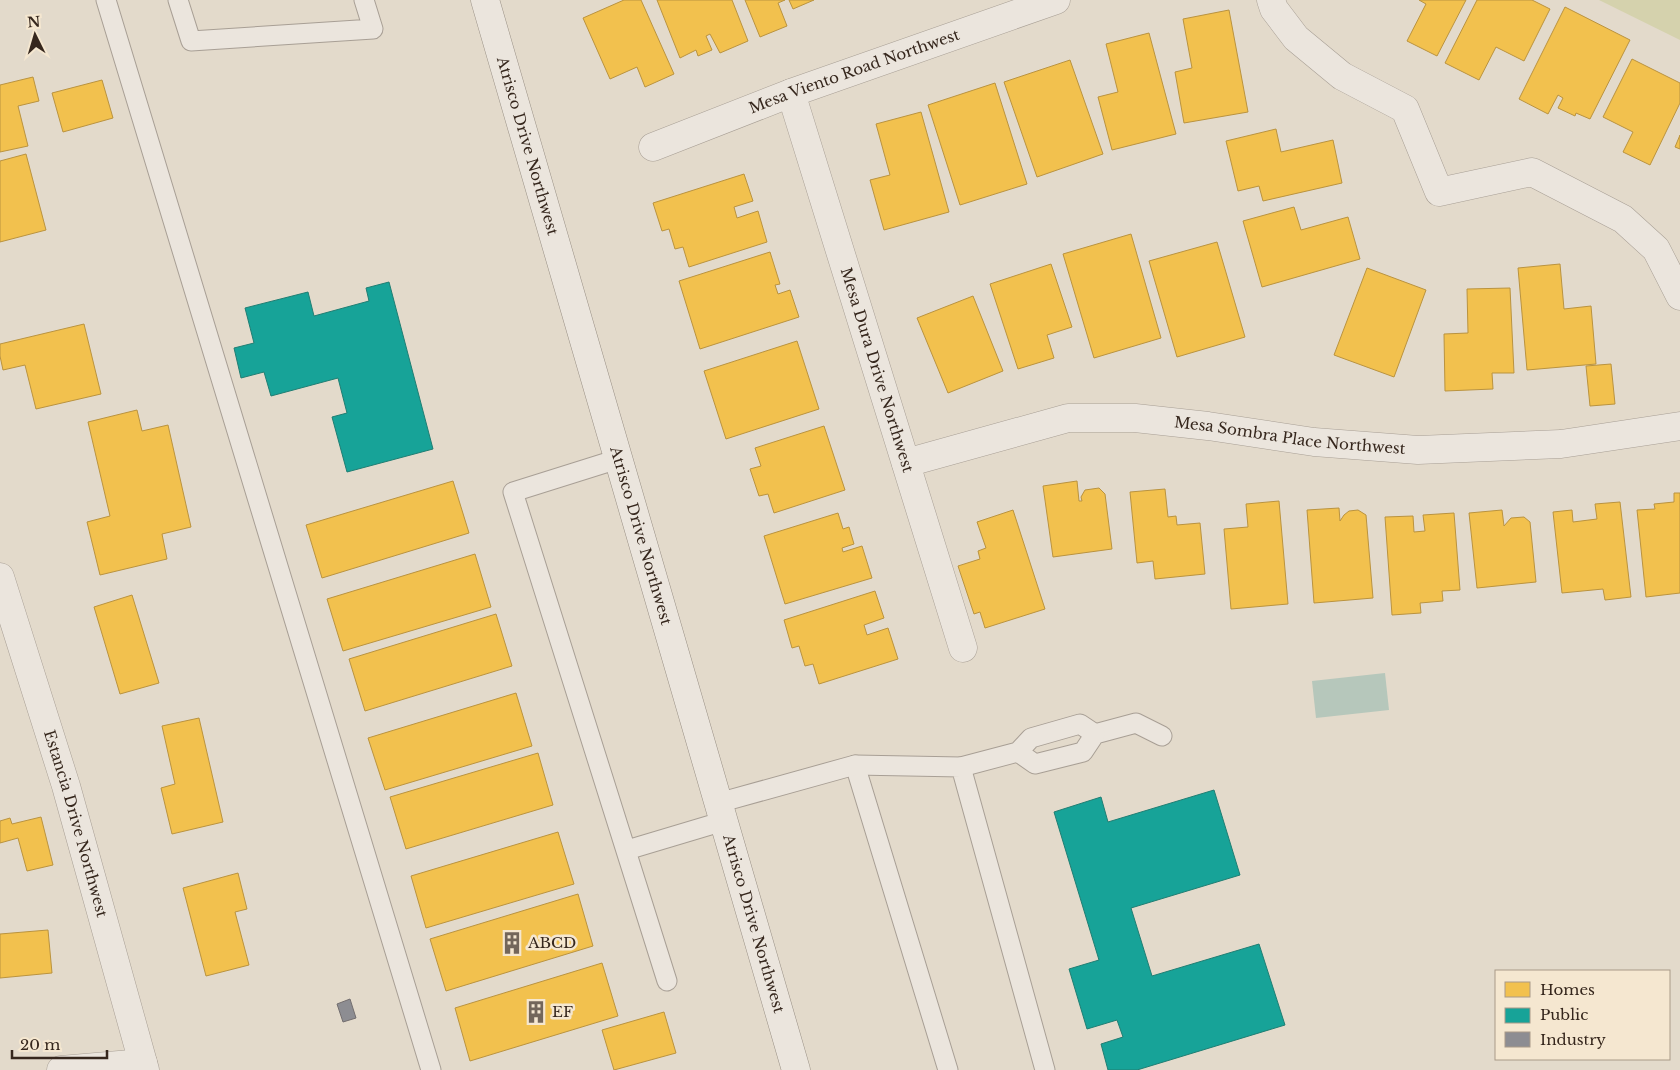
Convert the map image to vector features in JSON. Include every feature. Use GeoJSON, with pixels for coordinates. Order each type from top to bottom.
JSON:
{"type":"FeatureCollection","features":[{"type":"Feature","properties":{"kind":"street","name":"Atrisco Drive Northwest"},"geometry":{"type":"LineString","coordinates":[[485,0],[796,1070]]}},
{"type":"Feature","properties":{"kind":"street","name":"Mesa Viento Road Northwest"},"geometry":{"type":"LineString","coordinates":[[653,147],[790,93],[1055,0]]}},
{"type":"Feature","properties":{"kind":"street"},"geometry":{"type":"LineString","coordinates":[[1271,0],[1274,9],[1296,38],[1342,76],[1405,109],[1439,192],[1532,172],[1623,219],[1656,249],[1680,296]]}},
{"type":"Feature","properties":{"kind":"street","name":"Mesa Dura Drive Northwest"},"geometry":{"type":"LineString","coordinates":[[790,93],[963,648]]}},
{"type":"Feature","properties":{"kind":"street","name":"Mesa Sombra Place Northwest"},"geometry":{"type":"LineString","coordinates":[[906,463],[1068,418],[1135,418],[1208,426],[1314,442],[1418,450],[1561,444],[1680,426]]}},
{"type":"Feature","properties":{"kind":"street","name":"Estancia Drive Northwest"},"geometry":{"type":"LineString","coordinates":[[0,577],[66,786],[144,1066]]}},
{"type":"Feature","properties":{"kind":"street"},"geometry":{"type":"LineString","coordinates":[[61,1070],[144,1066]]}},
{"type":"Feature","properties":{"kind":"lane"},"geometry":{"type":"LineString","coordinates":[[106,0],[431,1070]]}},
{"type":"Feature","properties":{"kind":"lane"},"geometry":{"type":"LineString","coordinates":[[178,0],[191,41],[373,29],[364,0]]}},
{"type":"Feature","properties":{"kind":"lane"},"geometry":{"type":"LineString","coordinates":[[618,459],[513,492],[667,981]]}},
{"type":"Feature","properties":{"kind":"lane"},"geometry":{"type":"LineString","coordinates":[[1018,752],[1035,764],[1083,752],[1096,734],[1136,723],[1162,736]]}},
{"type":"Feature","properties":{"kind":"lane"},"geometry":{"type":"LineString","coordinates":[[626,850],[721,812],[780,784],[855,765],[960,767],[1018,752],[1031,738],[1080,724],[1096,734]]}},
{"type":"Feature","properties":{"kind":"lane"},"geometry":{"type":"LineString","coordinates":[[855,765],[948,1070]]}},
{"type":"Feature","properties":{"kind":"lane"},"geometry":{"type":"LineString","coordinates":[[960,767],[1044,1070]]}},
{"type":"Feature","properties":{"kind":"shaded area"},"geometry":{"type":"Polygon","coordinates":[[[1599,0],[1680,0],[1680,40],[1599,0]]]}},
{"type":"Feature","properties":{"kind":"shaded area"},"geometry":{"type":"Polygon","coordinates":[[[1385,673],[1389,710],[1316,718],[1312,681],[1385,673]]]}},
{"type":"Feature","properties":{"kind":"building: Homes"},"geometry":{"type":"Polygon","coordinates":[[[624,0],[641,0],[674,74],[645,87],[637,67],[610,79],[583,18],[624,0]]]}},
{"type":"Feature","properties":{"kind":"building: Homes"},"geometry":{"type":"Polygon","coordinates":[[[657,0],[732,0],[748,41],[720,53],[710,34],[706,36],[712,50],[698,56],[696,50],[680,58],[657,0]]]}},
{"type":"Feature","properties":{"kind":"building: Homes"},"geometry":{"type":"Polygon","coordinates":[[[745,0],[785,0],[778,3],[787,26],[760,37],[745,0]]]}},
{"type":"Feature","properties":{"kind":"building: Homes"},"geometry":{"type":"Polygon","coordinates":[[[789,0],[814,0],[793,9],[789,0]]]}},
{"type":"Feature","properties":{"kind":"building: Homes"},"geometry":{"type":"Polygon","coordinates":[[[1419,0],[1466,0],[1437,56],[1407,41],[1426,4],[1419,0]]]}},
{"type":"Feature","properties":{"kind":"building: Homes"},"geometry":{"type":"Polygon","coordinates":[[[1477,0],[1532,0],[1550,9],[1524,61],[1496,47],[1479,80],[1445,63],[1477,0]]]}},
{"type":"Feature","properties":{"kind":"building: Homes"},"geometry":{"type":"Polygon","coordinates":[[[1565,7],[1630,40],[1590,119],[1576,113],[1575,116],[1558,108],[1563,98],[1558,95],[1548,114],[1519,99],[1565,7]]]}},
{"type":"Feature","properties":{"kind":"building: Homes"},"geometry":{"type":"Polygon","coordinates":[[[1229,10],[1248,112],[1184,123],[1175,72],[1192,68],[1183,19],[1229,10]]]}},
{"type":"Feature","properties":{"kind":"building: Homes"},"geometry":{"type":"Polygon","coordinates":[[[1149,33],[1176,134],[1112,150],[1098,97],[1118,92],[1106,44],[1149,33]]]}},
{"type":"Feature","properties":{"kind":"building: Homes"},"geometry":{"type":"Polygon","coordinates":[[[1632,59],[1680,83],[1680,103],[1650,165],[1623,152],[1633,132],[1603,117],[1632,59]]]}},
{"type":"Feature","properties":{"kind":"building: Homes"},"geometry":{"type":"Polygon","coordinates":[[[1070,60],[1103,154],[1037,177],[1004,82],[1070,60]]]}},
{"type":"Feature","properties":{"kind":"building: Homes"},"geometry":{"type":"Polygon","coordinates":[[[33,77],[39,101],[18,106],[28,146],[0,152],[0,85],[33,77]]]}},
{"type":"Feature","properties":{"kind":"building: Homes"},"geometry":{"type":"Polygon","coordinates":[[[102,80],[113,118],[63,132],[52,93],[102,80]]]}},
{"type":"Feature","properties":{"kind":"building: Homes"},"geometry":{"type":"Polygon","coordinates":[[[995,83],[1027,184],[960,205],[928,105],[995,83]]]}},
{"type":"Feature","properties":{"kind":"building: Homes"},"geometry":{"type":"Polygon","coordinates":[[[921,112],[949,212],[884,230],[870,180],[890,175],[876,124],[921,112]]]}},
{"type":"Feature","properties":{"kind":"building: Homes"},"geometry":{"type":"Polygon","coordinates":[[[1276,129],[1281,152],[1333,140],[1342,183],[1263,201],[1259,186],[1238,191],[1226,141],[1276,129]]]}},
{"type":"Feature","properties":{"kind":"building: Homes"},"geometry":{"type":"Polygon","coordinates":[[[1680,135],[1680,149],[1675,147],[1680,135]]]}},
{"type":"Feature","properties":{"kind":"building: Homes"},"geometry":{"type":"Polygon","coordinates":[[[26,154],[46,230],[0,242],[0,161],[26,154]]]}},
{"type":"Feature","properties":{"kind":"building: Homes"},"geometry":{"type":"Polygon","coordinates":[[[744,174],[753,201],[734,207],[737,218],[758,211],[767,242],[689,267],[683,247],[675,249],[669,229],[662,231],[653,203],[744,174]]]}},
{"type":"Feature","properties":{"kind":"building: Homes"},"geometry":{"type":"Polygon","coordinates":[[[1294,207],[1301,230],[1348,217],[1360,259],[1262,287],[1243,221],[1294,207]]]}},
{"type":"Feature","properties":{"kind":"building: Homes"},"geometry":{"type":"Polygon","coordinates":[[[1131,234],[1161,338],[1094,358],[1063,254],[1131,234]]]}},
{"type":"Feature","properties":{"kind":"building: Homes"},"geometry":{"type":"Polygon","coordinates":[[[1217,242],[1245,337],[1177,357],[1149,261],[1217,242]]]}},
{"type":"Feature","properties":{"kind":"building: Homes"},"geometry":{"type":"Polygon","coordinates":[[[770,252],[780,284],[775,285],[778,294],[790,290],[799,317],[700,349],[679,281],[770,252]]]}},
{"type":"Feature","properties":{"kind":"building: Homes"},"geometry":{"type":"Polygon","coordinates":[[[1051,264],[1072,327],[1047,335],[1054,358],[1018,369],[990,284],[1051,264]]]}},
{"type":"Feature","properties":{"kind":"building: Homes"},"geometry":{"type":"Polygon","coordinates":[[[1560,264],[1564,309],[1591,306],[1596,364],[1527,370],[1518,268],[1560,264]]]}},
{"type":"Feature","properties":{"kind":"building: Homes"},"geometry":{"type":"Polygon","coordinates":[[[1367,268],[1426,290],[1394,377],[1334,355],[1367,268]]]}},
{"type":"Feature","properties":{"kind":"building: Homes"},"geometry":{"type":"Polygon","coordinates":[[[1510,288],[1514,373],[1492,373],[1493,389],[1445,391],[1444,334],[1468,333],[1467,289],[1510,288]]]}},
{"type":"Feature","properties":{"kind":"building: Homes"},"geometry":{"type":"Polygon","coordinates":[[[973,296],[1003,371],[948,393],[917,318],[973,296]]]}},
{"type":"Feature","properties":{"kind":"building: Homes"},"geometry":{"type":"Polygon","coordinates":[[[84,324],[101,394],[36,409],[25,365],[3,370],[0,344],[84,324]]]}},
{"type":"Feature","properties":{"kind":"building: Homes"},"geometry":{"type":"Polygon","coordinates":[[[797,341],[819,409],[726,439],[704,371],[797,341]]]}},
{"type":"Feature","properties":{"kind":"building: Homes"},"geometry":{"type":"Polygon","coordinates":[[[1611,364],[1615,404],[1590,406],[1586,366],[1611,364]]]}},
{"type":"Feature","properties":{"kind":"building: Homes"},"geometry":{"type":"Polygon","coordinates":[[[137,410],[142,431],[168,425],[191,527],[162,534],[167,559],[100,575],[87,522],[110,516],[88,422],[137,410]]]}},
{"type":"Feature","properties":{"kind":"building: Homes"},"geometry":{"type":"Polygon","coordinates":[[[824,426],[845,490],[774,513],[768,494],[759,496],[750,469],[761,466],[755,448],[824,426]]]}},
{"type":"Feature","properties":{"kind":"building: Homes"},"geometry":{"type":"Polygon","coordinates":[[[453,481],[469,533],[322,578],[306,525],[453,481]]]}},
{"type":"Feature","properties":{"kind":"building: Homes"},"geometry":{"type":"Polygon","coordinates":[[[1077,481],[1079,501],[1082,501],[1081,497],[1085,490],[1099,488],[1105,494],[1112,549],[1053,557],[1043,486],[1077,481]]]}},
{"type":"Feature","properties":{"kind":"building: Homes"},"geometry":{"type":"Polygon","coordinates":[[[1165,489],[1168,517],[1176,516],[1177,525],[1200,523],[1205,574],[1155,579],[1153,561],[1137,563],[1130,492],[1165,489]]]}},
{"type":"Feature","properties":{"kind":"building: Homes"},"geometry":{"type":"Polygon","coordinates":[[[1674,493],[1680,493],[1680,593],[1646,597],[1637,510],[1655,509],[1654,504],[1674,502],[1674,493]]]}},
{"type":"Feature","properties":{"kind":"building: Homes"},"geometry":{"type":"Polygon","coordinates":[[[1279,501],[1288,604],[1231,609],[1224,529],[1248,527],[1246,504],[1279,501]]]}},
{"type":"Feature","properties":{"kind":"building: Homes"},"geometry":{"type":"Polygon","coordinates":[[[1620,502],[1631,597],[1605,600],[1603,589],[1562,593],[1553,512],[1572,510],[1573,522],[1597,519],[1595,504],[1620,502]]]}},
{"type":"Feature","properties":{"kind":"building: Homes"},"geometry":{"type":"Polygon","coordinates":[[[1339,508],[1340,521],[1349,511],[1358,510],[1366,515],[1373,598],[1314,603],[1307,510],[1339,508]]]}},
{"type":"Feature","properties":{"kind":"building: Homes"},"geometry":{"type":"Polygon","coordinates":[[[1013,510],[1045,609],[985,628],[980,612],[974,614],[958,566],[980,559],[978,551],[986,548],[977,522],[1013,510]]]}},
{"type":"Feature","properties":{"kind":"building: Homes"},"geometry":{"type":"Polygon","coordinates":[[[1502,510],[1504,526],[1511,518],[1524,517],[1530,522],[1536,582],[1477,588],[1469,513],[1502,510]]]}},
{"type":"Feature","properties":{"kind":"building: Homes"},"geometry":{"type":"Polygon","coordinates":[[[838,513],[843,529],[849,527],[854,544],[842,548],[843,552],[862,546],[872,578],[785,604],[764,536],[838,513]]]}},
{"type":"Feature","properties":{"kind":"building: Homes"},"geometry":{"type":"Polygon","coordinates":[[[1454,513],[1460,590],[1442,591],[1443,601],[1420,603],[1421,613],[1392,615],[1385,517],[1413,516],[1414,532],[1425,531],[1423,515],[1454,513]]]}},
{"type":"Feature","properties":{"kind":"building: Homes"},"geometry":{"type":"Polygon","coordinates":[[[475,554],[491,607],[343,651],[327,599],[475,554]]]}},
{"type":"Feature","properties":{"kind":"building: Homes"},"geometry":{"type":"Polygon","coordinates":[[[875,591],[884,618],[864,625],[867,635],[888,628],[898,659],[819,684],[813,664],[805,666],[799,646],[792,648],[784,620],[875,591]]]}},
{"type":"Feature","properties":{"kind":"building: Homes"},"geometry":{"type":"Polygon","coordinates":[[[132,595],[159,683],[120,694],[94,607],[132,595]]]}},
{"type":"Feature","properties":{"kind":"building: Homes"},"geometry":{"type":"Polygon","coordinates":[[[496,614],[512,666],[365,711],[349,659],[496,614]]]}},
{"type":"Feature","properties":{"kind":"building: Homes"},"geometry":{"type":"Polygon","coordinates":[[[516,693],[532,746],[385,790],[368,738],[516,693]]]}},
{"type":"Feature","properties":{"kind":"building: Homes"},"geometry":{"type":"Polygon","coordinates":[[[199,718],[223,822],[172,834],[161,788],[175,784],[162,726],[199,718]]]}},
{"type":"Feature","properties":{"kind":"building: Homes"},"geometry":{"type":"Polygon","coordinates":[[[538,753],[553,805],[406,849],[390,797],[538,753]]]}},
{"type":"Feature","properties":{"kind":"building: Homes"},"geometry":{"type":"Polygon","coordinates":[[[41,817],[53,865],[27,871],[18,838],[0,843],[0,821],[10,818],[12,824],[41,817]]]}},
{"type":"Feature","properties":{"kind":"building: Homes"},"geometry":{"type":"Polygon","coordinates":[[[558,832],[574,884],[426,928],[411,876],[558,832]]]}},
{"type":"Feature","properties":{"kind":"building: Homes"},"geometry":{"type":"Polygon","coordinates":[[[238,873],[247,909],[235,912],[249,965],[206,976],[183,888],[238,873]]]}},
{"type":"Feature","properties":{"kind":"building: Homes","name":"ABCD"},"geometry":{"type":"Polygon","coordinates":[[[578,894],[593,946],[446,991],[430,939],[578,894]]]}},
{"type":"Feature","properties":{"kind":"building: Homes"},"geometry":{"type":"Polygon","coordinates":[[[48,930],[52,973],[0,978],[0,934],[48,930]]]}},
{"type":"Feature","properties":{"kind":"building: Homes","name":"EF"},"geometry":{"type":"Polygon","coordinates":[[[602,963],[618,1016],[470,1061],[455,1008],[602,963]]]}},
{"type":"Feature","properties":{"kind":"building: Homes"},"geometry":{"type":"Polygon","coordinates":[[[664,1012],[676,1053],[614,1070],[602,1030],[664,1012]]]}},
{"type":"Feature","properties":{"kind":"building: Public"},"geometry":{"type":"Polygon","coordinates":[[[389,282],[433,449],[347,472],[332,417],[347,413],[338,378],[271,396],[264,372],[241,378],[234,348],[254,343],[245,308],[308,292],[314,316],[369,301],[366,288],[389,282]]]}},
{"type":"Feature","properties":{"kind":"building: Public"},"geometry":{"type":"Polygon","coordinates":[[[1214,790],[1240,875],[1131,908],[1152,976],[1259,944],[1285,1025],[1137,1070],[1108,1070],[1101,1044],[1123,1037],[1117,1020],[1087,1029],[1069,969],[1099,960],[1054,812],[1101,797],[1108,822],[1214,790]]]}},
{"type":"Feature","properties":{"kind":"building: Industry"},"geometry":{"type":"Polygon","coordinates":[[[350,999],[356,1018],[343,1022],[337,1004],[350,999]]]}},
{"type":"Feature","properties":{"kind":"place","name":"ABCD"},"geometry":{"type":"Point","coordinates":[512,943]}},
{"type":"Feature","properties":{"kind":"place","name":"EF"},"geometry":{"type":"Point","coordinates":[536,1012]}}]}
